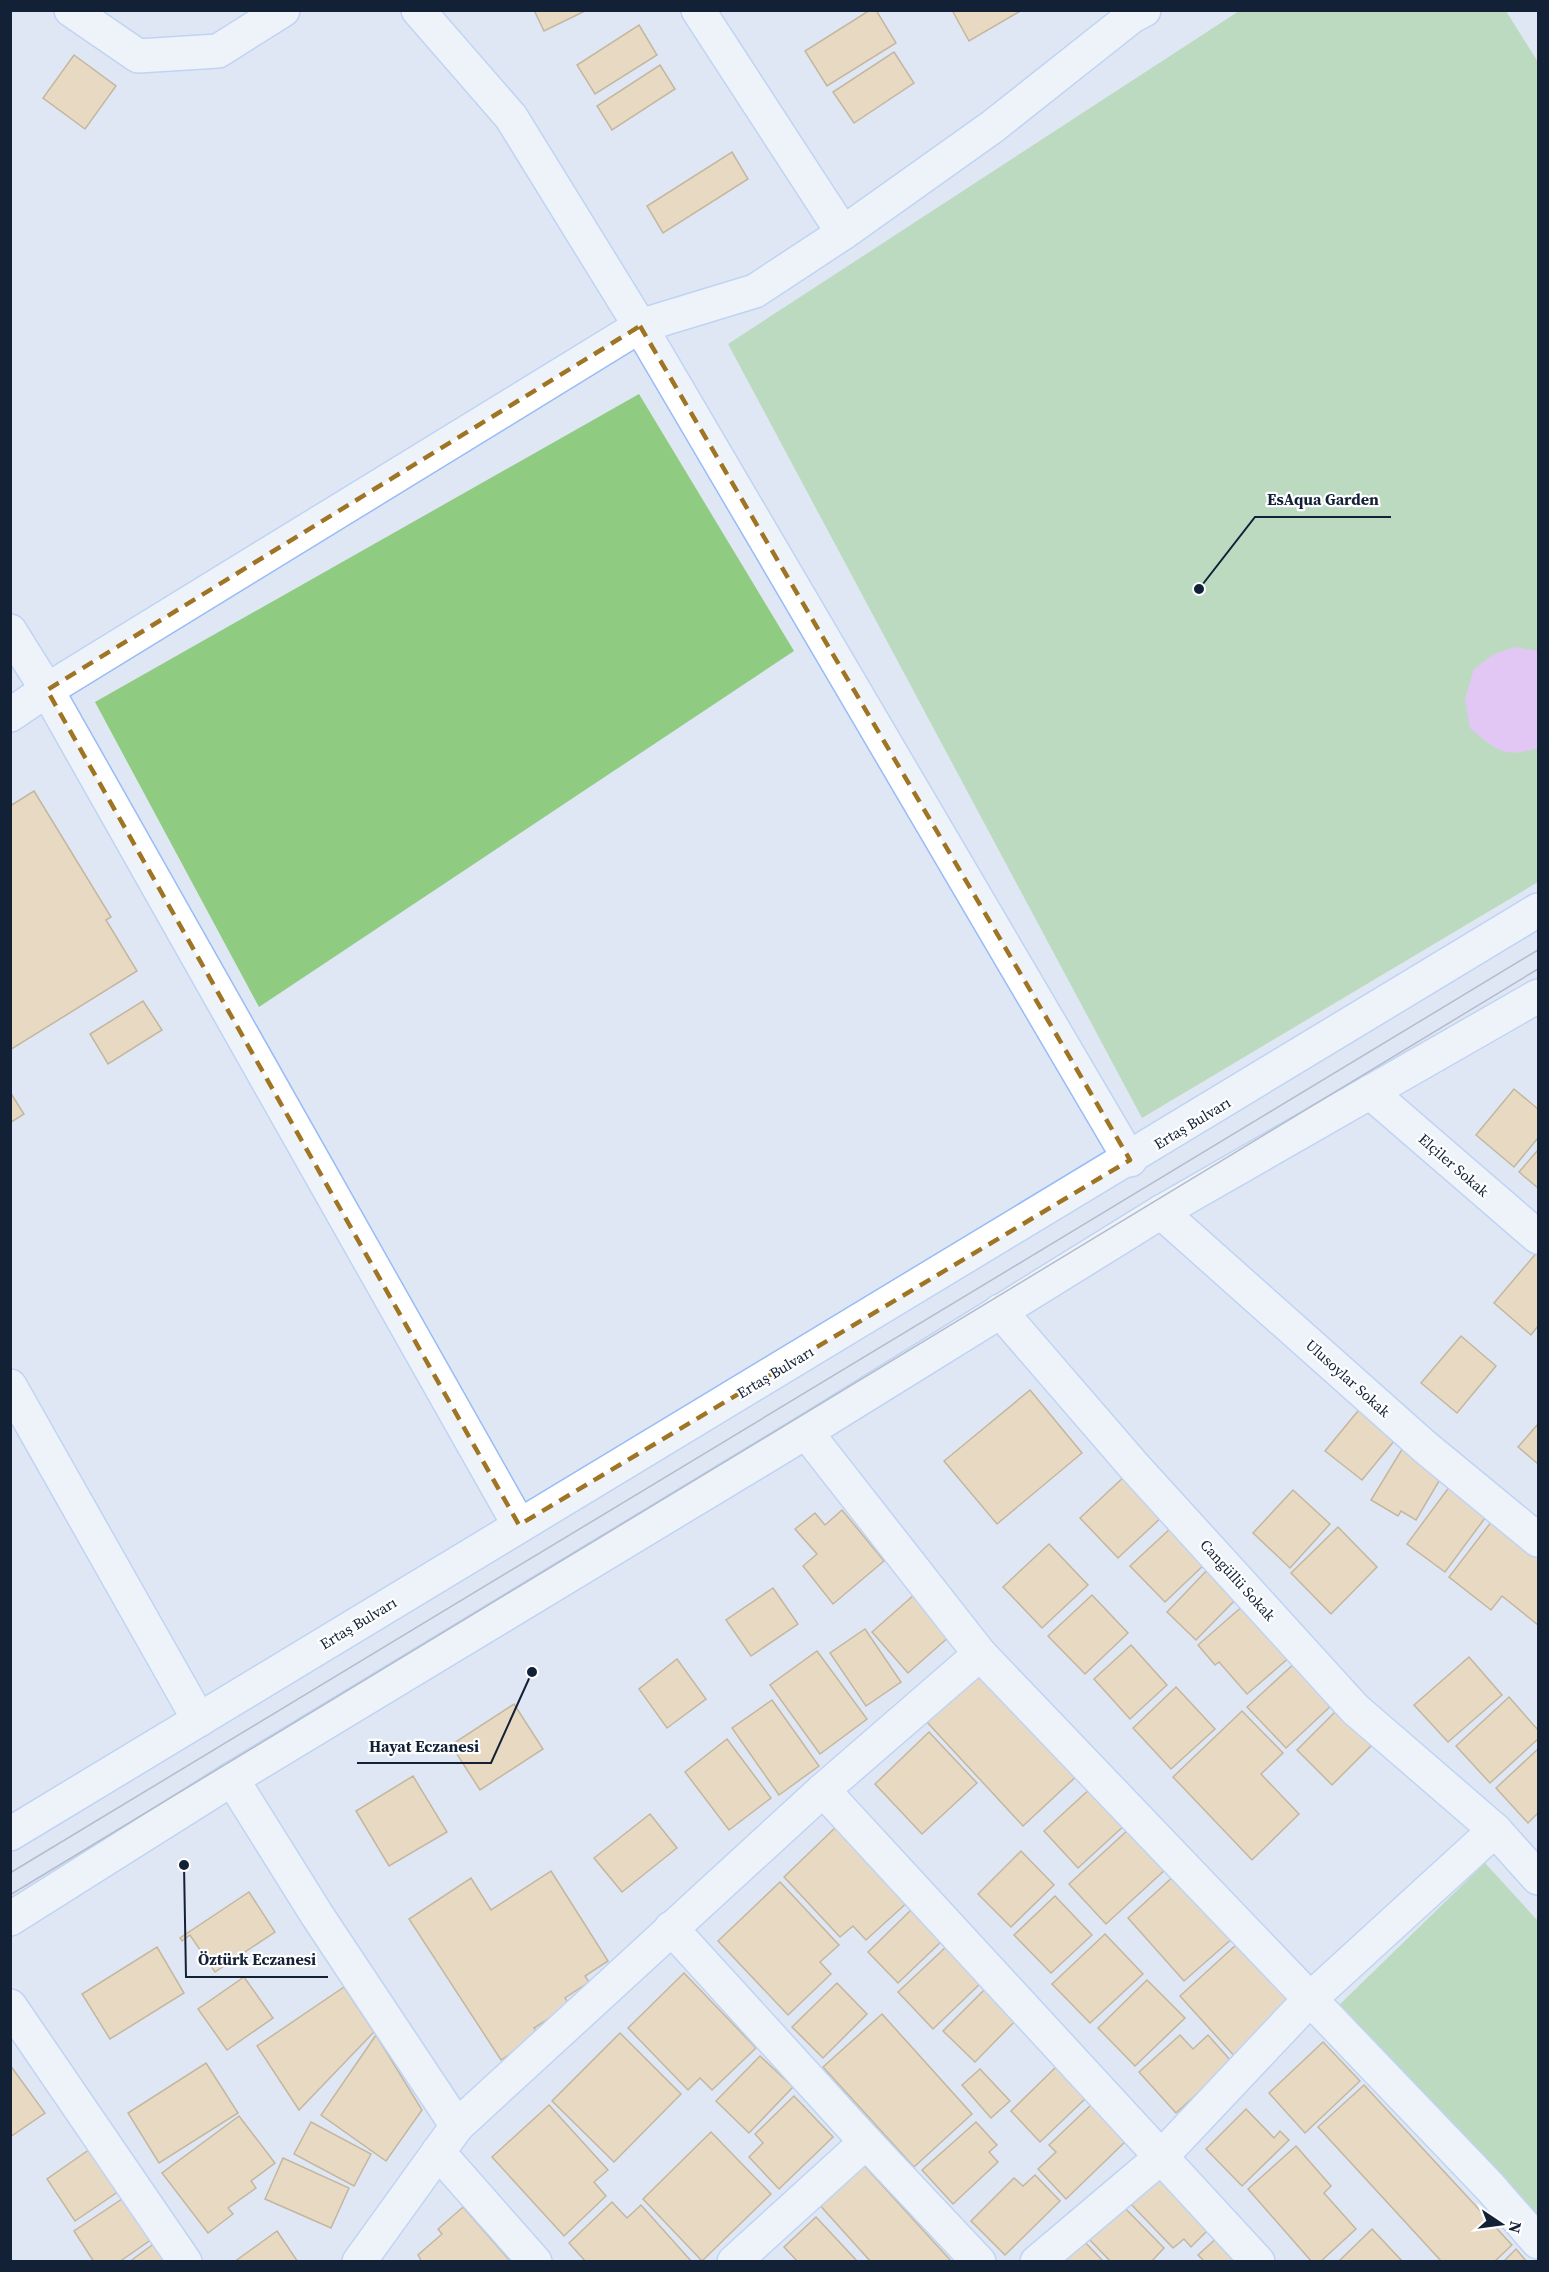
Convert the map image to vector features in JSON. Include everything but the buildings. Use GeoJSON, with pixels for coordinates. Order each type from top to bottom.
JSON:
{"type":"FeatureCollection","features":[{"type":"Feature","properties":{"kind":"street"},"geometry":{"type":"LineString","coordinates":[[71,10],[138,56],[218,51],[282,10]]}},
{"type":"Feature","properties":{"kind":"street"},"geometry":{"type":"LineString","coordinates":[[418,10],[511,117],[640,326],[1130,1160]]}},
{"type":"Feature","properties":{"kind":"street"},"geometry":{"type":"LineString","coordinates":[[698,10],[843,233]]}},
{"type":"Feature","properties":{"kind":"street"},"geometry":{"type":"LineString","coordinates":[[10,715],[47,690],[640,326],[755,291],[843,233],[992,127],[1133,13]]}},
{"type":"Feature","properties":{"kind":"street"},"geometry":{"type":"LineString","coordinates":[[10,631],[47,690],[519,1525]]}},
{"type":"Feature","properties":{"kind":"street","name":"Ertaş Bulvarı"},"geometry":{"type":"LineString","coordinates":[[10,1834],[519,1525],[1130,1160],[1539,910]]}},
{"type":"Feature","properties":{"kind":"street"},"geometry":{"type":"LineString","coordinates":[[10,1919],[232,1779],[806,1432],[1161,1212],[1539,996]]}},
{"type":"Feature","properties":{"kind":"street","name":"Elçiler Sokak"},"geometry":{"type":"LineString","coordinates":[[1370,1092],[1539,1237]]}},
{"type":"Feature","properties":{"kind":"street","name":"Ulusoylar Sokak"},"geometry":{"type":"LineString","coordinates":[[1161,1212],[1425,1447],[1539,1540]]}},
{"type":"Feature","properties":{"kind":"street","name":"Cangüllü Sokak"},"geometry":{"type":"LineString","coordinates":[[1000,1311],[1133,1465],[1355,1709],[1495,1830],[1539,1878]]}},
{"type":"Feature","properties":{"kind":"street"},"geometry":{"type":"LineString","coordinates":[[10,1386],[199,1720]]}},
{"type":"Feature","properties":{"kind":"street"},"geometry":{"type":"LineString","coordinates":[[806,1432],[980,1654],[1482,2179],[1539,2242]]}},
{"type":"Feature","properties":{"kind":"street"},"geometry":{"type":"LineString","coordinates":[[359,2262],[457,2126],[671,1928],[980,1654]]}},
{"type":"Feature","properties":{"kind":"street"},"geometry":{"type":"LineString","coordinates":[[232,1779],[317,1915],[457,2126]]}},
{"type":"Feature","properties":{"kind":"street"},"geometry":{"type":"LineString","coordinates":[[824,1790],[1258,2262]]}},
{"type":"Feature","properties":{"kind":"street"},"geometry":{"type":"LineString","coordinates":[[1037,2262],[1160,2158],[1309,2000],[1495,1830]]}},
{"type":"Feature","properties":{"kind":"street"},"geometry":{"type":"LineString","coordinates":[[671,1928],[979,2262]]}},
{"type":"Feature","properties":{"kind":"street"},"geometry":{"type":"LineString","coordinates":[[10,2006],[185,2262]]}},
{"type":"Feature","properties":{"kind":"street"},"geometry":{"type":"LineString","coordinates":[[734,2262],[866,2142]]}},
{"type":"Feature","properties":{"kind":"street"},"geometry":{"type":"LineString","coordinates":[[438,2152],[534,2262]]}},
{"type":"Feature","properties":{"kind":"highlighted area"},"geometry":{"type":"Polygon","coordinates":[[[640,326],[1130,1160],[519,1525],[47,690],[640,326]]]}},
{"type":"Feature","properties":{"kind":"green space"},"geometry":{"type":"Polygon","coordinates":[[[1239,11],[1506,11],[1538,62],[1538,882],[1142,1118],[728,344],[1239,11]]]}},
{"type":"Feature","properties":{"kind":"green space"},"geometry":{"type":"Polygon","coordinates":[[[639,394],[794,651],[259,1007],[95,702],[639,394]]]}},
{"type":"Feature","properties":{"kind":"green space"},"geometry":{"type":"Polygon","coordinates":[[[1485,1863],[1538,1921],[1538,2217],[1335,2009],[1485,1863]]]}},
{"type":"Feature","properties":{"kind":"shaded area"},"geometry":{"type":"Polygon","coordinates":[[[1515,647],[1538,651],[1538,748],[1508,752],[1494,747],[1470,728],[1465,699],[1474,669],[1494,654],[1515,647]]]}},
{"type":"Feature","properties":{"kind":"tram line"},"geometry":{"type":"LineString","coordinates":[[10,1873],[1538,950]]}},
{"type":"Feature","properties":{"kind":"tram line"},"geometry":{"type":"LineString","coordinates":[[10,1895],[1538,969]]}},
{"type":"Feature","properties":{"kind":"place","name":"EsAqua Garden"},"geometry":{"type":"Point","coordinates":[1199,589]}},
{"type":"Feature","properties":{"kind":"place","name":"Hayat Eczanesi"},"geometry":{"type":"Point","coordinates":[532,1672]}},
{"type":"Feature","properties":{"kind":"place","name":"Öztürk Eczanesi"},"geometry":{"type":"Point","coordinates":[184,1865]}}]}
